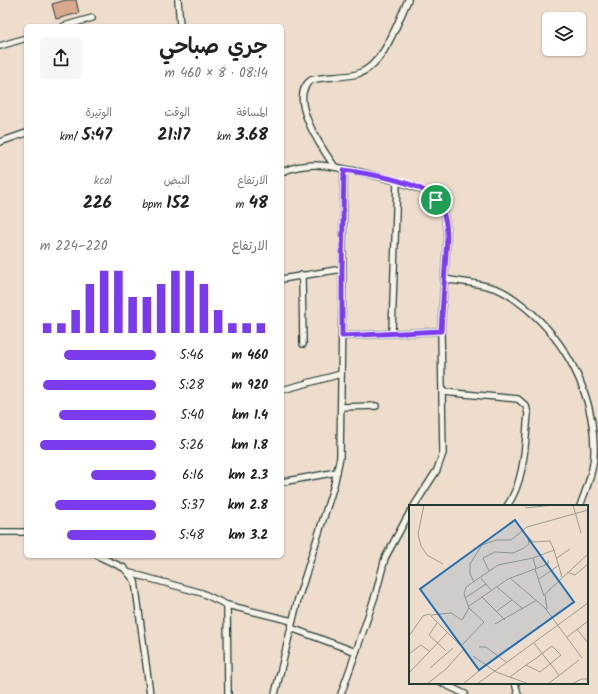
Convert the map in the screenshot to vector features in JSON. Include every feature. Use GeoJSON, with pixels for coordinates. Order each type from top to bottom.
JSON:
{"type":"FeatureCollection","features":[{"type":"Feature","properties":{"kind":"street"},"geometry":{"type":"LineString","coordinates":[[178,0],[180,24]]}},
{"type":"Feature","properties":{"kind":"street"},"geometry":{"type":"LineString","coordinates":[[335,167],[309,126],[303,95],[304,89],[311,80],[356,74],[369,68],[375,63],[385,47],[408,0]]}},
{"type":"Feature","properties":{"kind":"street"},"geometry":{"type":"LineString","coordinates":[[71,24],[92,18]]}},
{"type":"Feature","properties":{"kind":"street"},"geometry":{"type":"LineString","coordinates":[[0,46],[24,39]]}},
{"type":"Feature","properties":{"kind":"street"},"geometry":{"type":"LineString","coordinates":[[0,142],[24,134]]}},
{"type":"Feature","properties":{"kind":"street"},"geometry":{"type":"LineString","coordinates":[[284,171],[300,166],[316,165],[335,167],[396,181],[424,190],[436,200],[442,211],[446,223],[447,238],[441,331],[444,448],[442,459],[435,474],[415,505]]}},
{"type":"Feature","properties":{"kind":"street"},"geometry":{"type":"LineString","coordinates":[[275,694],[292,621],[337,472],[341,446],[344,170]]}},
{"type":"Feature","properties":{"kind":"street"},"geometry":{"type":"LineString","coordinates":[[392,332],[396,181]]}},
{"type":"Feature","properties":{"kind":"street"},"geometry":{"type":"LineString","coordinates":[[284,279],[342,269]]}},
{"type":"Feature","properties":{"kind":"street"},"geometry":{"type":"LineString","coordinates":[[302,275],[303,344]]}},
{"type":"Feature","properties":{"kind":"street"},"geometry":{"type":"LineString","coordinates":[[444,279],[498,289],[512,297],[547,327],[571,359],[583,388],[593,428],[594,442],[593,465],[580,505]]}},
{"type":"Feature","properties":{"kind":"street"},"geometry":{"type":"LineString","coordinates":[[342,336],[392,332],[441,331]]}},
{"type":"Feature","properties":{"kind":"street"},"geometry":{"type":"LineString","coordinates":[[284,389],[341,374]]}},
{"type":"Feature","properties":{"kind":"street"},"geometry":{"type":"LineString","coordinates":[[443,392],[518,399],[526,406],[528,414],[519,479],[514,497],[509,505]]}},
{"type":"Feature","properties":{"kind":"street"},"geometry":{"type":"LineString","coordinates":[[341,407],[376,406]]}},
{"type":"Feature","properties":{"kind":"street"},"geometry":{"type":"LineString","coordinates":[[284,482],[337,472]]}},
{"type":"Feature","properties":{"kind":"street"},"geometry":{"type":"LineString","coordinates":[[341,694],[376,593],[387,553],[409,514]]}},
{"type":"Feature","properties":{"kind":"street"},"geometry":{"type":"LineString","coordinates":[[0,532],[24,532]]}},
{"type":"Feature","properties":{"kind":"street"},"geometry":{"type":"LineString","coordinates":[[102,558],[124,568],[130,573],[135,581],[139,600],[150,694]]}},
{"type":"Feature","properties":{"kind":"street"},"geometry":{"type":"LineString","coordinates":[[130,573],[202,593],[227,605],[292,621]]}},
{"type":"Feature","properties":{"kind":"street"},"geometry":{"type":"LineString","coordinates":[[227,605],[228,694]]}},
{"type":"Feature","properties":{"kind":"street"},"geometry":{"type":"LineString","coordinates":[[291,628],[356,652]]}},
{"type":"Feature","properties":{"kind":"street"},"geometry":{"type":"LineString","coordinates":[[444,684],[465,694]]}},
{"type":"Feature","properties":{"kind":"street"},"geometry":{"type":"LineString","coordinates":[[516,684],[518,694]]}},
{"type":"Feature","properties":{"kind":"building"},"geometry":{"type":"Polygon","coordinates":[[[66,0],[76,0],[79,13],[56,19],[52,4],[66,0]]]}},
{"type":"Feature","properties":{"kind":"route"},"geometry":{"type":"LineString","coordinates":[[344,170],[411,185],[424,190],[436,200],[446,223],[447,238],[441,331],[411,333],[392,332],[342,336],[344,170]]}}]}
